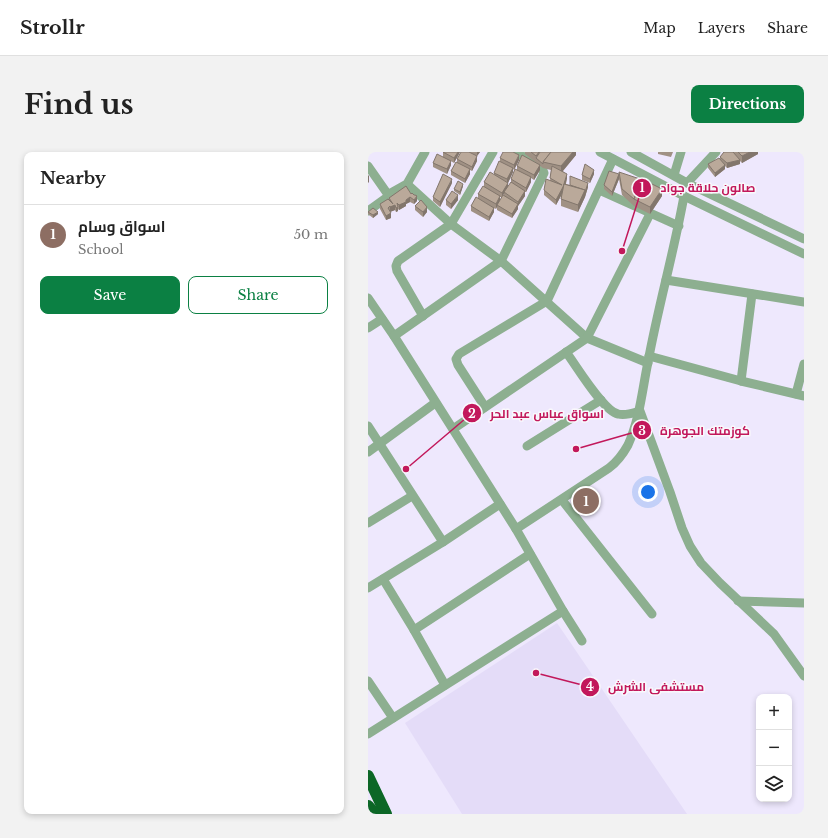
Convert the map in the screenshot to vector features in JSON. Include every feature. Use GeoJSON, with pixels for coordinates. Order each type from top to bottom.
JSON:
{"type":"FeatureCollection","features":[{"type":"Feature","properties":{"kind":"highway"},"geometry":{"type":"LineString","coordinates":[[368,776],[386,814]]}},
{"type":"Feature","properties":{"kind":"highway"},"geometry":{"type":"LineString","coordinates":[[368,806],[375,814]]}},
{"type":"Feature","properties":{"kind":"street"},"geometry":{"type":"LineString","coordinates":[[368,211],[391,193],[407,184],[425,152]]}},
{"type":"Feature","properties":{"kind":"street"},"geometry":{"type":"LineString","coordinates":[[423,316],[397,271],[396,266],[398,261],[451,224],[493,152]]}},
{"type":"Feature","properties":{"kind":"street"},"geometry":{"type":"LineString","coordinates":[[394,336],[502,261],[544,173],[541,165],[514,152]]}},
{"type":"Feature","properties":{"kind":"street"},"geometry":{"type":"LineString","coordinates":[[600,152],[684,196],[804,254]]}},
{"type":"Feature","properties":{"kind":"street"},"geometry":{"type":"LineString","coordinates":[[674,175],[681,152]]}},
{"type":"Feature","properties":{"kind":"street"},"geometry":{"type":"LineString","coordinates":[[687,183],[716,152]]}},
{"type":"Feature","properties":{"kind":"street"},"geometry":{"type":"LineString","coordinates":[[628,166],[633,153],[687,183],[804,239]]}},
{"type":"Feature","properties":{"kind":"street"},"geometry":{"type":"LineString","coordinates":[[485,407],[458,365],[456,359],[459,354],[547,301],[613,158]]}},
{"type":"Feature","properties":{"kind":"street"},"geometry":{"type":"LineString","coordinates":[[368,166],[389,196]]}},
{"type":"Feature","properties":{"kind":"street"},"geometry":{"type":"LineString","coordinates":[[407,184],[451,224],[502,261],[587,338],[648,360],[800,395],[804,364]]}},
{"type":"Feature","properties":{"kind":"street"},"geometry":{"type":"LineString","coordinates":[[598,190],[679,226]]}},
{"type":"Feature","properties":{"kind":"street"},"geometry":{"type":"LineString","coordinates":[[516,529],[562,500],[616,462],[628,444],[640,411],[648,360],[679,226],[684,196]]}},
{"type":"Feature","properties":{"kind":"street"},"geometry":{"type":"LineString","coordinates":[[453,429],[587,338],[650,214]]}},
{"type":"Feature","properties":{"kind":"street"},"geometry":{"type":"LineString","coordinates":[[666,280],[804,302]]}},
{"type":"Feature","properties":{"kind":"street"},"geometry":{"type":"LineString","coordinates":[[741,381],[752,294]]}},
{"type":"Feature","properties":{"kind":"street"},"geometry":{"type":"LineString","coordinates":[[368,298],[394,336],[516,529],[582,641]]}},
{"type":"Feature","properties":{"kind":"street"},"geometry":{"type":"LineString","coordinates":[[368,328],[382,319]]}},
{"type":"Feature","properties":{"kind":"street"},"geometry":{"type":"LineString","coordinates":[[566,352],[601,400],[618,414],[628,414],[640,411]]}},
{"type":"Feature","properties":{"kind":"street"},"geometry":{"type":"LineString","coordinates":[[527,446],[601,400]]}},
{"type":"Feature","properties":{"kind":"street"},"geometry":{"type":"LineString","coordinates":[[368,452],[435,403]]}},
{"type":"Feature","properties":{"kind":"street"},"geometry":{"type":"LineString","coordinates":[[640,411],[682,528],[690,546],[701,563],[738,601],[774,634],[804,676]]}},
{"type":"Feature","properties":{"kind":"street"},"geometry":{"type":"LineString","coordinates":[[368,426],[443,542]]}},
{"type":"Feature","properties":{"kind":"street"},"geometry":{"type":"LineString","coordinates":[[368,523],[412,496]]}},
{"type":"Feature","properties":{"kind":"street"},"geometry":{"type":"LineString","coordinates":[[562,500],[652,614]]}},
{"type":"Feature","properties":{"kind":"street"},"geometry":{"type":"LineString","coordinates":[[368,588],[443,542],[500,504]]}},
{"type":"Feature","properties":{"kind":"street"},"geometry":{"type":"LineString","coordinates":[[414,630],[530,554]]}},
{"type":"Feature","properties":{"kind":"street"},"geometry":{"type":"LineString","coordinates":[[383,579],[445,685]]}},
{"type":"Feature","properties":{"kind":"street"},"geometry":{"type":"LineString","coordinates":[[738,601],[804,603]]}},
{"type":"Feature","properties":{"kind":"street"},"geometry":{"type":"LineString","coordinates":[[368,734],[563,611]]}},
{"type":"Feature","properties":{"kind":"street"},"geometry":{"type":"LineString","coordinates":[[368,680],[393,718]]}},
{"type":"Feature","properties":{"kind":"shaded area"},"geometry":{"type":"Polygon","coordinates":[[[557,623],[687,814],[462,814],[405,723],[557,623]]]}},
{"type":"Feature","properties":{"kind":"building"},"geometry":{"type":"Polygon","coordinates":[[[443,152],[458,152],[454,158],[443,152]]]}},
{"type":"Feature","properties":{"kind":"building"},"geometry":{"type":"Polygon","coordinates":[[[461,152],[469,152],[477,156],[472,167],[457,159],[461,152]]]}},
{"type":"Feature","properties":{"kind":"building"},"geometry":{"type":"Polygon","coordinates":[[[503,152],[513,152],[519,155],[514,165],[500,158],[503,152]]]}},
{"type":"Feature","properties":{"kind":"building"},"geometry":{"type":"Polygon","coordinates":[[[531,152],[539,152],[536,156],[531,152]]]}},
{"type":"Feature","properties":{"kind":"building"},"geometry":{"type":"Polygon","coordinates":[[[540,152],[551,152],[543,164],[536,158],[540,152]]]}},
{"type":"Feature","properties":{"kind":"building"},"geometry":{"type":"Polygon","coordinates":[[[551,152],[573,152],[561,166],[543,162],[551,152]]]}},
{"type":"Feature","properties":{"kind":"building"},"geometry":{"type":"Polygon","coordinates":[[[724,152],[733,152],[740,160],[727,163],[720,157],[724,152]]]}},
{"type":"Feature","properties":{"kind":"building"},"geometry":{"type":"Polygon","coordinates":[[[738,152],[750,152],[742,156],[738,152]]]}},
{"type":"Feature","properties":{"kind":"building"},"geometry":{"type":"Polygon","coordinates":[[[437,154],[451,161],[447,169],[433,163],[437,154]]]}},
{"type":"Feature","properties":{"kind":"building"},"geometry":{"type":"Polygon","coordinates":[[[522,155],[540,165],[534,175],[517,166],[522,155]]]}},
{"type":"Feature","properties":{"kind":"building"},"geometry":{"type":"Polygon","coordinates":[[[719,158],[725,165],[715,173],[708,164],[719,158]]]}},
{"type":"Feature","properties":{"kind":"building"},"geometry":{"type":"Polygon","coordinates":[[[499,161],[513,168],[507,179],[494,173],[499,161]]]}},
{"type":"Feature","properties":{"kind":"building"},"geometry":{"type":"Polygon","coordinates":[[[456,162],[470,169],[465,179],[451,171],[456,162]]]}},
{"type":"Feature","properties":{"kind":"building"},"geometry":{"type":"Polygon","coordinates":[[[585,164],[594,170],[590,179],[582,175],[585,164]]]}},
{"type":"Feature","properties":{"kind":"building"},"geometry":{"type":"Polygon","coordinates":[[[552,166],[567,174],[563,187],[556,200],[544,190],[546,179],[562,185],[550,178],[552,166]]]}},
{"type":"Feature","properties":{"kind":"building"},"geometry":{"type":"Polygon","coordinates":[[[515,169],[531,177],[526,188],[511,179],[515,169]]]}},
{"type":"Feature","properties":{"kind":"building"},"geometry":{"type":"Polygon","coordinates":[[[609,171],[619,174],[612,192],[604,185],[609,171]]]}},
{"type":"Feature","properties":{"kind":"building"},"geometry":{"type":"Polygon","coordinates":[[[490,172],[508,183],[502,193],[484,182],[490,172]]]}},
{"type":"Feature","properties":{"kind":"building"},"geometry":{"type":"Polygon","coordinates":[[[619,172],[640,179],[634,199],[622,189],[619,172]]]}},
{"type":"Feature","properties":{"kind":"building"},"geometry":{"type":"Polygon","coordinates":[[[443,174],[452,179],[440,202],[433,197],[443,174]]]}},
{"type":"Feature","properties":{"kind":"building"},"geometry":{"type":"Polygon","coordinates":[[[570,176],[588,183],[585,192],[585,190],[570,185],[570,176]]]}},
{"type":"Feature","properties":{"kind":"building"},"geometry":{"type":"Polygon","coordinates":[[[644,180],[662,189],[650,207],[634,199],[644,180]]]}},
{"type":"Feature","properties":{"kind":"building"},"geometry":{"type":"Polygon","coordinates":[[[458,181],[463,184],[460,192],[454,189],[458,181]]]}},
{"type":"Feature","properties":{"kind":"building"},"geometry":{"type":"Polygon","coordinates":[[[511,182],[525,191],[518,202],[504,192],[511,182]]]}},
{"type":"Feature","properties":{"kind":"building"},"geometry":{"type":"Polygon","coordinates":[[[564,184],[585,190],[578,205],[561,199],[564,184]]]}},
{"type":"Feature","properties":{"kind":"building"},"geometry":{"type":"Polygon","coordinates":[[[406,186],[411,194],[412,193],[417,196],[414,200],[410,197],[406,200],[406,202],[399,205],[397,203],[398,207],[396,208],[395,205],[390,206],[388,208],[391,213],[386,216],[380,204],[388,199],[393,204],[389,198],[406,186]]]}},
{"type":"Feature","properties":{"kind":"building"},"geometry":{"type":"Polygon","coordinates":[[[483,186],[500,196],[496,204],[478,194],[483,186]]]}},
{"type":"Feature","properties":{"kind":"building"},"geometry":{"type":"Polygon","coordinates":[[[452,191],[458,195],[451,204],[446,200],[452,191]]]}},
{"type":"Feature","properties":{"kind":"building"},"geometry":{"type":"Polygon","coordinates":[[[503,195],[518,204],[512,214],[497,205],[503,195]]]}},
{"type":"Feature","properties":{"kind":"building"},"geometry":{"type":"Polygon","coordinates":[[[476,197],[494,208],[489,217],[471,206],[476,197]]]}},
{"type":"Feature","properties":{"kind":"building"},"geometry":{"type":"Polygon","coordinates":[[[421,200],[427,207],[423,212],[415,206],[421,200]]]}},
{"type":"Feature","properties":{"kind":"building"},"geometry":{"type":"Polygon","coordinates":[[[373,208],[378,212],[373,215],[368,212],[373,208]]]}},
{"type":"Feature","properties":{"kind":"place","name":"صالون حلاقة جواد"},"geometry":{"type":"Point","coordinates":[622,251]}},
{"type":"Feature","properties":{"kind":"place","name":"كوزمتك الجوهرة"},"geometry":{"type":"Point","coordinates":[576,449]}},
{"type":"Feature","properties":{"kind":"place","name":"اسواق عباس عبد الحر"},"geometry":{"type":"Point","coordinates":[406,469]}},
{"type":"Feature","properties":{"kind":"place","name":"اسواق وسام"},"geometry":{"type":"Point","coordinates":[586,501]}},
{"type":"Feature","properties":{"kind":"place","name":"مستشفى الشرش"},"geometry":{"type":"Point","coordinates":[536,673]}}]}
